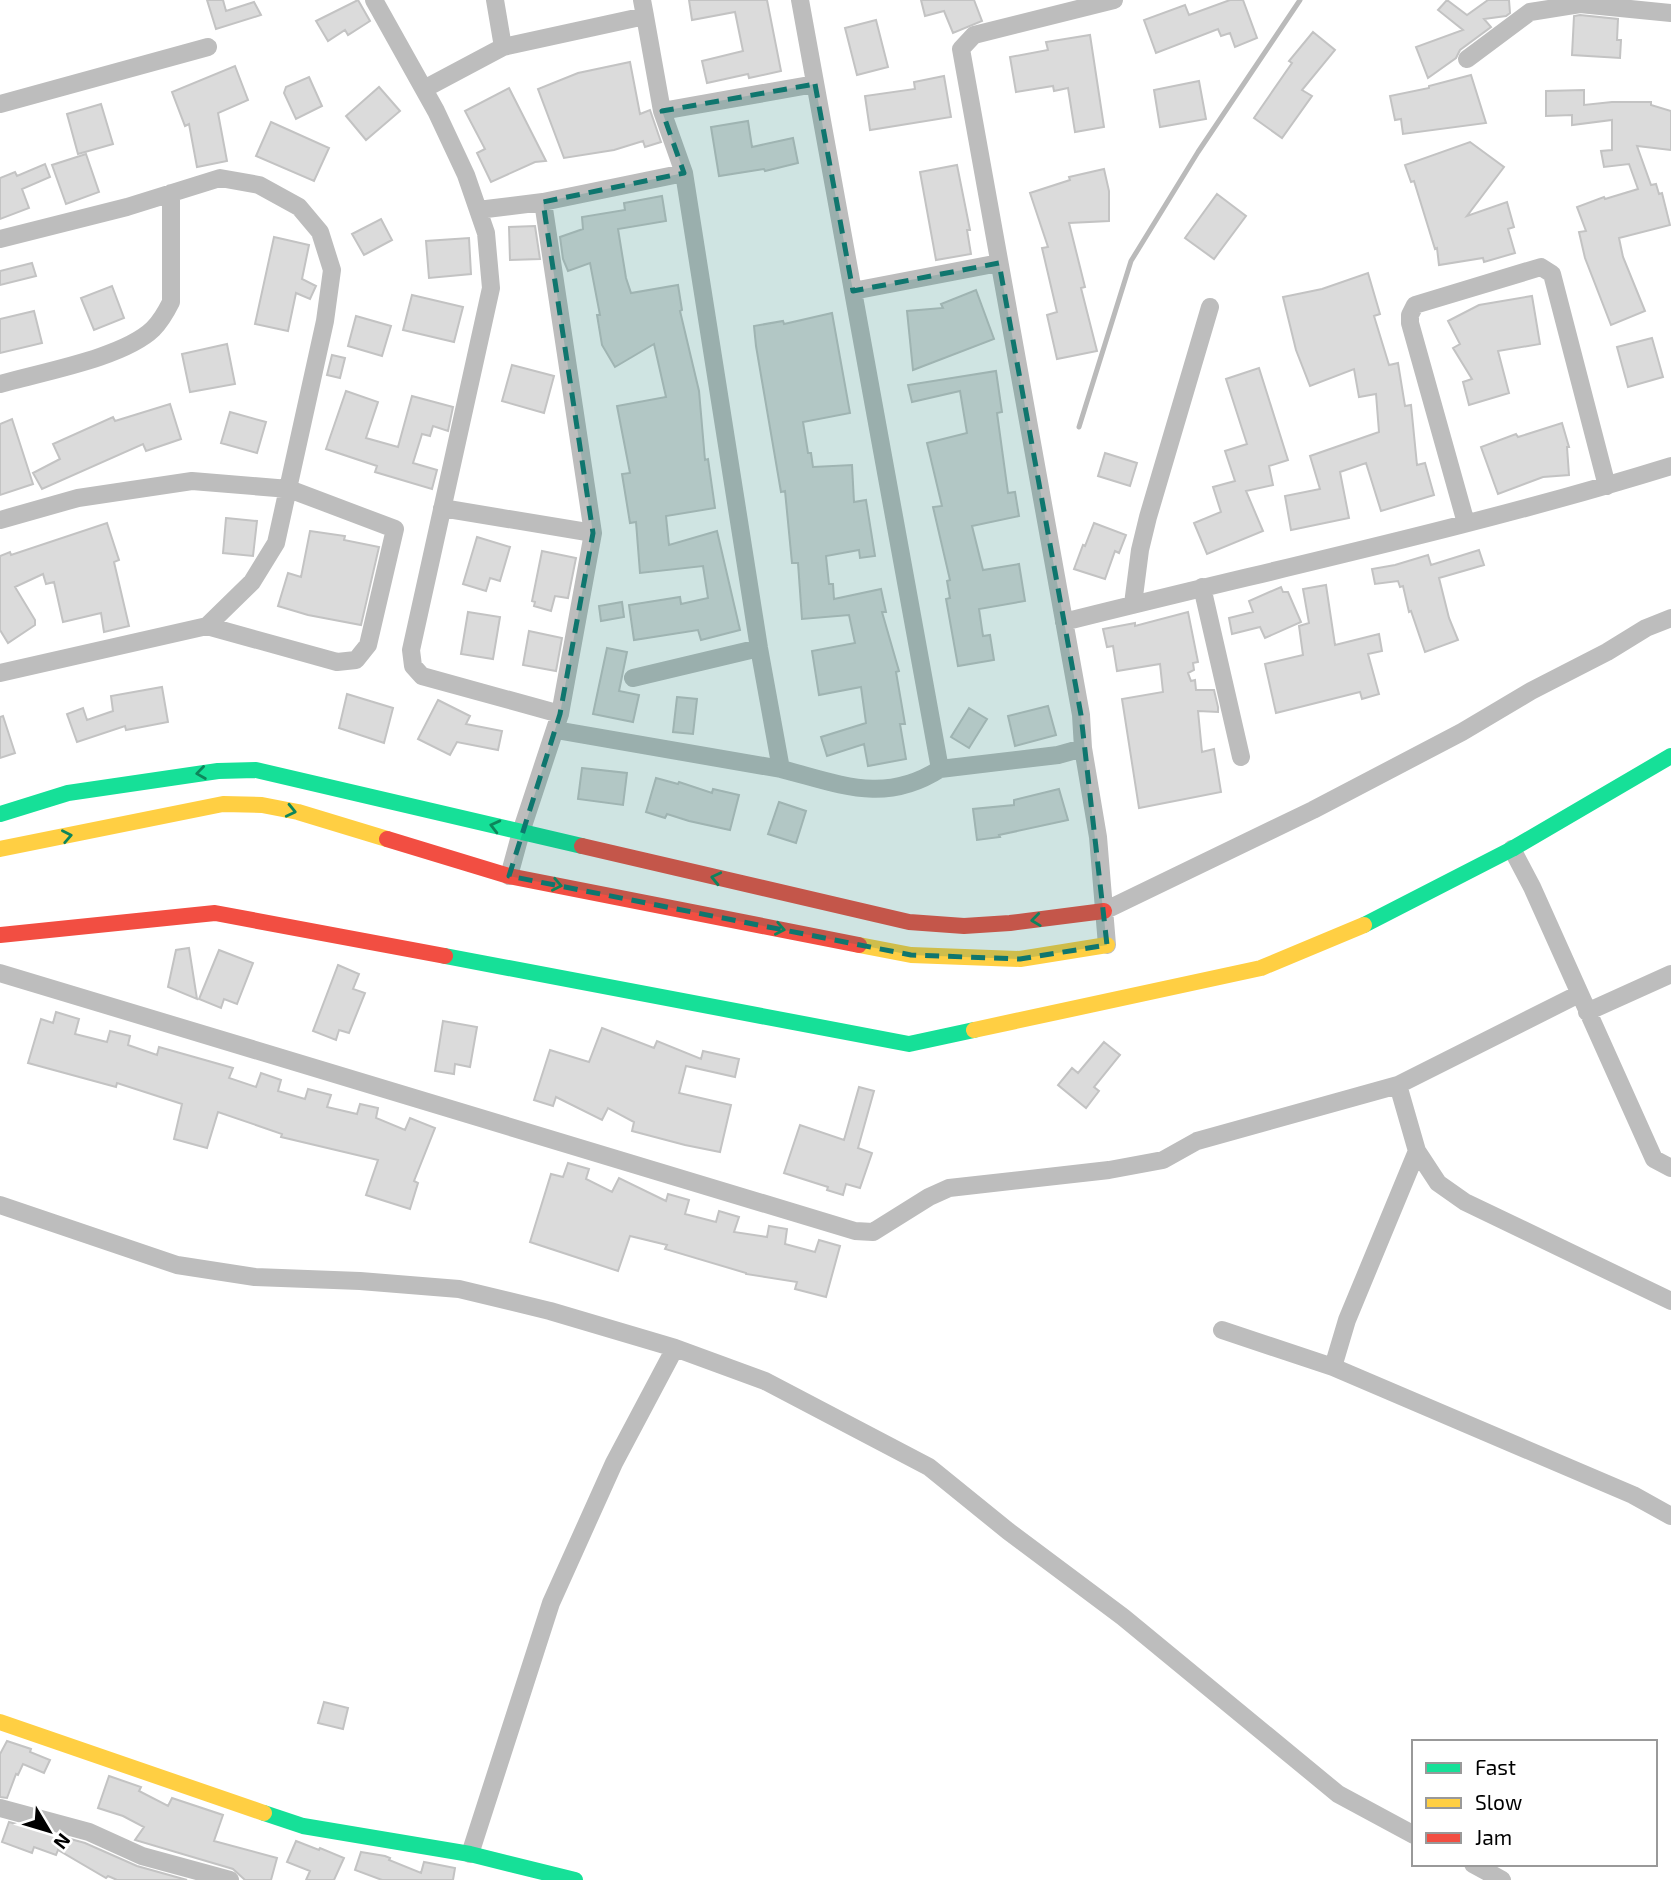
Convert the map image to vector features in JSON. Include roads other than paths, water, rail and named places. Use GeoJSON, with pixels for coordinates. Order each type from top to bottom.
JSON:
{"type":"FeatureCollection","features":[{"type":"Feature","properties":{"kind":"street"},"geometry":{"type":"LineString","coordinates":[[374,0],[424,89],[466,175],[486,233],[491,288],[411,650],[413,666],[422,676],[558,722],[781,769],[865,790],[902,787],[925,779],[940,769],[1058,755],[1083,748]]}},
{"type":"Feature","properties":{"kind":"street"},"geometry":{"type":"LineString","coordinates":[[495,0],[503,47]]}},
{"type":"Feature","properties":{"kind":"street"},"geometry":{"type":"LineString","coordinates":[[800,0],[940,769]]}},
{"type":"Feature","properties":{"kind":"street"},"geometry":{"type":"LineString","coordinates":[[0,849],[223,804],[262,805],[298,813],[509,876],[911,955],[1020,959],[1107,945],[1098,837],[1080,715],[961,49],[974,35],[1114,0]]}},
{"type":"Feature","properties":{"kind":"street"},"geometry":{"type":"LineString","coordinates":[[1467,59],[1530,12],[1580,5],[1671,13]]}},
{"type":"Feature","properties":{"kind":"street"},"geometry":{"type":"LineString","coordinates":[[424,89],[503,47],[643,8],[662,111],[684,173],[759,648],[781,769]]}},
{"type":"Feature","properties":{"kind":"street"},"geometry":{"type":"LineString","coordinates":[[0,104],[208,47]]}},
{"type":"Feature","properties":{"kind":"street"},"geometry":{"type":"LineString","coordinates":[[662,111],[815,84]]}},
{"type":"Feature","properties":{"kind":"street"},"geometry":{"type":"LineString","coordinates":[[478,210],[543,202],[684,173]]}},
{"type":"Feature","properties":{"kind":"street"},"geometry":{"type":"LineString","coordinates":[[0,239],[220,178],[260,185],[299,207],[320,232],[332,270],[325,321],[276,543],[252,582],[207,626]]}},
{"type":"Feature","properties":{"kind":"street"},"geometry":{"type":"LineString","coordinates":[[0,384],[116,351],[151,331],[164,316],[170,302],[171,193]]}},
{"type":"Feature","properties":{"kind":"street"},"geometry":{"type":"LineString","coordinates":[[509,876],[558,722],[593,533],[543,202]]}},
{"type":"Feature","properties":{"kind":"street"},"geometry":{"type":"LineString","coordinates":[[853,291],[999,263]]}},
{"type":"Feature","properties":{"kind":"street"},"geometry":{"type":"LineString","coordinates":[[1466,523],[1410,315],[1415,305],[1541,267],[1552,274],[1607,486]]}},
{"type":"Feature","properties":{"kind":"street"},"geometry":{"type":"LineString","coordinates":[[1133,604],[1140,550],[1148,517],[1210,307]]}},
{"type":"Feature","properties":{"kind":"street"},"geometry":{"type":"LineString","coordinates":[[1064,622],[1466,523],[1607,486],[1671,466]]}},
{"type":"Feature","properties":{"kind":"street"},"geometry":{"type":"LineString","coordinates":[[0,520],[78,498],[192,481],[289,489],[395,528],[368,645],[356,660],[337,662],[207,626],[0,673]]}},
{"type":"Feature","properties":{"kind":"street"},"geometry":{"type":"LineString","coordinates":[[442,508],[593,533]]}},
{"type":"Feature","properties":{"kind":"street"},"geometry":{"type":"LineString","coordinates":[[1202,587],[1241,757]]}},
{"type":"Feature","properties":{"kind":"street"},"geometry":{"type":"LineString","coordinates":[[0,814],[68,793],[218,771],[256,770],[909,922],[964,926],[1010,923],[1104,911],[1324,804],[1462,732],[1531,691],[1608,652],[1646,628],[1671,618]]}},
{"type":"Feature","properties":{"kind":"street"},"geometry":{"type":"LineString","coordinates":[[633,678],[759,648]]}},
{"type":"Feature","properties":{"kind":"street"},"geometry":{"type":"LineString","coordinates":[[0,935],[215,913],[909,1044],[1261,968],[1349,933],[1512,849],[1671,756]]}},
{"type":"Feature","properties":{"kind":"street"},"geometry":{"type":"LineString","coordinates":[[1512,849],[1532,887],[1654,1159],[1671,1168]]}},
{"type":"Feature","properties":{"kind":"street"},"geometry":{"type":"LineString","coordinates":[[0,973],[855,1231],[873,1232],[929,1197],[949,1188],[1109,1170],[1163,1160],[1198,1141],[1398,1085],[1579,994]]}},
{"type":"Feature","properties":{"kind":"street"},"geometry":{"type":"LineString","coordinates":[[1587,1012],[1671,974]]}},
{"type":"Feature","properties":{"kind":"street"},"geometry":{"type":"LineString","coordinates":[[1398,1085],[1417,1150],[1438,1183],[1465,1202],[1671,1301]]}},
{"type":"Feature","properties":{"kind":"street"},"geometry":{"type":"LineString","coordinates":[[1333,1367],[1347,1320],[1417,1150]]}},
{"type":"Feature","properties":{"kind":"street"},"geometry":{"type":"LineString","coordinates":[[0,1205],[177,1265],[255,1277],[360,1281],[459,1289],[550,1311],[675,1348],[765,1381],[929,1467],[1007,1531],[1123,1617],[1338,1794],[1412,1834]]}},
{"type":"Feature","properties":{"kind":"street"},"geometry":{"type":"LineString","coordinates":[[1222,1330],[1333,1367],[1633,1495],[1671,1516]]}},
{"type":"Feature","properties":{"kind":"street"},"geometry":{"type":"LineString","coordinates":[[470,1854],[551,1604],[614,1463],[675,1348]]}},
{"type":"Feature","properties":{"kind":"street"},"geometry":{"type":"LineString","coordinates":[[0,1722],[303,1826],[470,1854],[575,1880]]}},
{"type":"Feature","properties":{"kind":"street"},"geometry":{"type":"LineString","coordinates":[[0,1808],[89,1832],[142,1856],[229,1880]]}},
{"type":"Feature","properties":{"kind":"street"},"geometry":{"type":"LineString","coordinates":[[1476,1866],[1502,1880]]}},
{"type":"Feature","properties":{"kind":"waterway"},"geometry":{"type":"LineString","coordinates":[[1079,427],[1131,261],[1198,152],[1300,0]]}}]}
